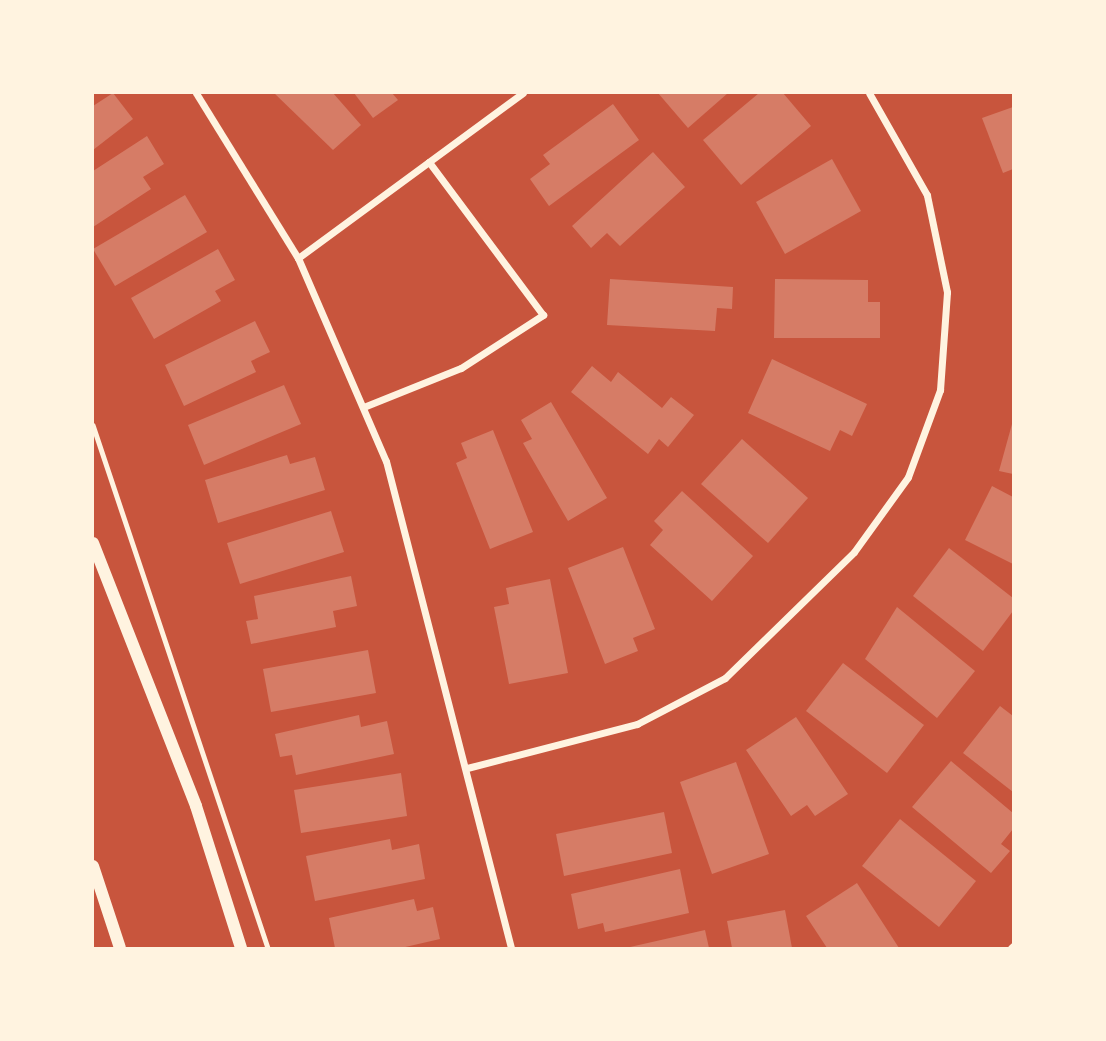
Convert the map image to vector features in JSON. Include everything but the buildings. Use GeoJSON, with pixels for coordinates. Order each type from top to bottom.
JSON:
{"type":"FeatureCollection","features":[{"type":"Feature","properties":{"kind":"street"},"geometry":{"type":"LineString","coordinates":[[195,93],[299,258],[366,407],[403,516],[511,948]]}},
{"type":"Feature","properties":{"kind":"street"},"geometry":{"type":"LineString","coordinates":[[299,258],[523,93]]}},
{"type":"Feature","properties":{"kind":"street"},"geometry":{"type":"LineString","coordinates":[[467,768],[637,724],[697,696],[751,658],[892,503],[921,449],[940,390],[948,314],[937,227],[914,165],[869,93]]}},
{"type":"Feature","properties":{"kind":"street"},"geometry":{"type":"LineString","coordinates":[[366,407],[461,368],[543,315],[429,162]]}},
{"type":"Feature","properties":{"kind":"street"},"geometry":{"type":"LineString","coordinates":[[93,543],[196,806],[241,948]]}},
{"type":"Feature","properties":{"kind":"street"},"geometry":{"type":"LineString","coordinates":[[93,866],[120,948]]}},
{"type":"Feature","properties":{"kind":"path"},"geometry":{"type":"LineString","coordinates":[[93,425],[268,948]]}}]}
